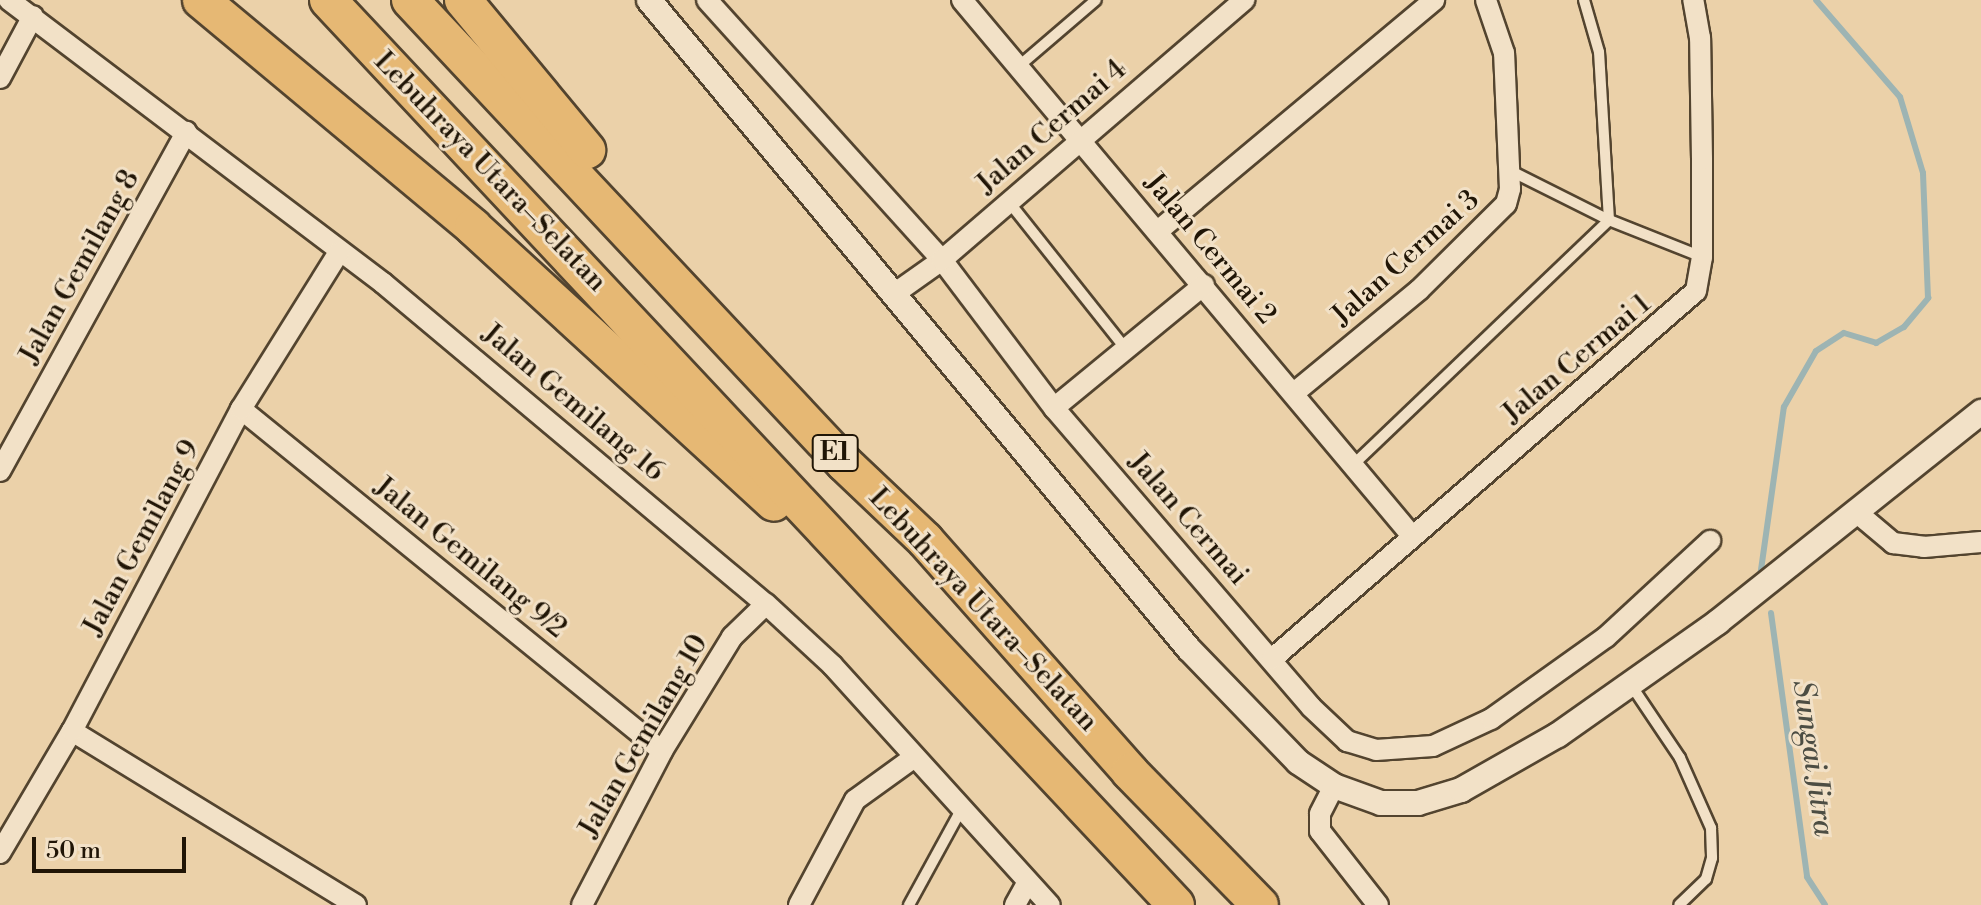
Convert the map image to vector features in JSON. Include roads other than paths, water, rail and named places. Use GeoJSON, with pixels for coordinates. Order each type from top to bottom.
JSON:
{"type":"FeatureCollection","features":[{"type":"Feature","properties":{"kind":"highway"},"geometry":{"type":"LineString","coordinates":[[201,0],[347,118],[791,519],[866,576]]}},
{"type":"Feature","properties":{"kind":"highway","name":"Lebuhraya Utara–Selatan"},"geometry":{"type":"LineString","coordinates":[[328,0],[811,510],[866,576],[1176,905]]}},
{"type":"Feature","properties":{"kind":"highway","name":"Lebuhraya Utara–Selatan"},"geometry":{"type":"LineString","coordinates":[[410,0],[844,463],[925,540],[1130,772],[1260,905]]}},
{"type":"Feature","properties":{"kind":"highway"},"geometry":{"type":"LineString","coordinates":[[463,0],[570,131],[858,450],[925,540]]}},
{"type":"Feature","properties":{"kind":"street","name":"Jalan Gemilang 16"},"geometry":{"type":"LineString","coordinates":[[9,0],[186,132],[578,442],[766,604],[832,665],[913,758],[1050,905]]}},
{"type":"Feature","properties":{"kind":"street"},"geometry":{"type":"LineString","coordinates":[[649,0],[1189,649],[1262,728],[1334,786],[1381,803],[1418,803],[1461,790],[1558,735],[1718,622],[1981,412]]}},
{"type":"Feature","properties":{"kind":"street","name":"Jalan Cermai"},"geometry":{"type":"LineString","coordinates":[[707,0],[942,260],[1054,408],[1347,741],[1376,750],[1433,746],[1527,698],[1606,637],[1710,541]]}},
{"type":"Feature","properties":{"kind":"street","name":"Jalan Cermai 2"},"geometry":{"type":"LineString","coordinates":[[962,0],[1081,137],[1412,536]]}},
{"type":"Feature","properties":{"kind":"street","name":"Jalan Cermai 4"},"geometry":{"type":"LineString","coordinates":[[894,294],[942,260],[1081,137],[1244,0]]}},
{"type":"Feature","properties":{"kind":"street"},"geometry":{"type":"LineString","coordinates":[[1158,231],[1434,0]]}},
{"type":"Feature","properties":{"kind":"street","name":"Jalan Cermai 3"},"geometry":{"type":"LineString","coordinates":[[1294,393],[1496,219],[1506,204],[1509,170],[1504,53],[1486,0]]}},
{"type":"Feature","properties":{"kind":"street","name":"Jalan Cermai 1"},"geometry":{"type":"LineString","coordinates":[[1272,659],[1696,291],[1702,257],[1700,38],[1693,0]]}},
{"type":"Feature","properties":{"kind":"street"},"geometry":{"type":"LineString","coordinates":[[0,78],[33,16]]}},
{"type":"Feature","properties":{"kind":"street","name":"Jalan Gemilang 8"},"geometry":{"type":"LineString","coordinates":[[0,471],[186,132]]}},
{"type":"Feature","properties":{"kind":"street","name":"Jalan Gemilang 9"},"geometry":{"type":"LineString","coordinates":[[0,853],[72,731],[241,409],[339,252]]}},
{"type":"Feature","properties":{"kind":"street"},"geometry":{"type":"LineString","coordinates":[[1054,408],[1204,285]]}},
{"type":"Feature","properties":{"kind":"street","name":"Jalan Gemilang 9/2"},"geometry":{"type":"LineString","coordinates":[[241,409],[662,751]]}},
{"type":"Feature","properties":{"kind":"street"},"geometry":{"type":"LineString","coordinates":[[1855,511],[1893,543],[1924,547],[1981,542]]}},
{"type":"Feature","properties":{"kind":"street","name":"Jalan Gemilang 10"},"geometry":{"type":"LineString","coordinates":[[582,905],[662,751],[732,637],[766,604]]}},
{"type":"Feature","properties":{"kind":"street"},"geometry":{"type":"LineString","coordinates":[[72,731],[356,905]]}},
{"type":"Feature","properties":{"kind":"street"},"geometry":{"type":"LineString","coordinates":[[799,905],[855,800],[913,758]]}},
{"type":"Feature","properties":{"kind":"street"},"geometry":{"type":"LineString","coordinates":[[1334,786],[1320,814],[1320,831],[1378,905]]}},
{"type":"Feature","properties":{"kind":"street"},"geometry":{"type":"LineString","coordinates":[[1015,905],[1028,882]]}},
{"type":"Feature","properties":{"kind":"lane"},"geometry":{"type":"LineString","coordinates":[[1019,66],[1096,0]]}},
{"type":"Feature","properties":{"kind":"lane"},"geometry":{"type":"LineString","coordinates":[[1353,465],[1609,220],[1599,52],[1584,0]]}},
{"type":"Feature","properties":{"kind":"lane"},"geometry":{"type":"LineString","coordinates":[[1509,170],[1609,220],[1702,257]]}},
{"type":"Feature","properties":{"kind":"lane"},"geometry":{"type":"LineString","coordinates":[[1009,202],[1126,349]]}},
{"type":"Feature","properties":{"kind":"lane"},"geometry":{"type":"LineString","coordinates":[[1630,684],[1680,758],[1711,828],[1712,858],[1706,879],[1679,905]]}},
{"type":"Feature","properties":{"kind":"lane"},"geometry":{"type":"LineString","coordinates":[[909,905],[961,810]]}},
{"type":"Feature","properties":{"kind":"waterway","name":"Sungai Jitra"},"geometry":{"type":"LineString","coordinates":[[1760,577],[1784,407],[1816,351],[1844,333],[1876,343],[1904,327],[1928,298],[1923,173],[1900,97],[1816,0]]}},
{"type":"Feature","properties":{"kind":"waterway","name":"Sungai Jitra"},"geometry":{"type":"LineString","coordinates":[[1771,613],[1807,877],[1825,905]]}}]}
